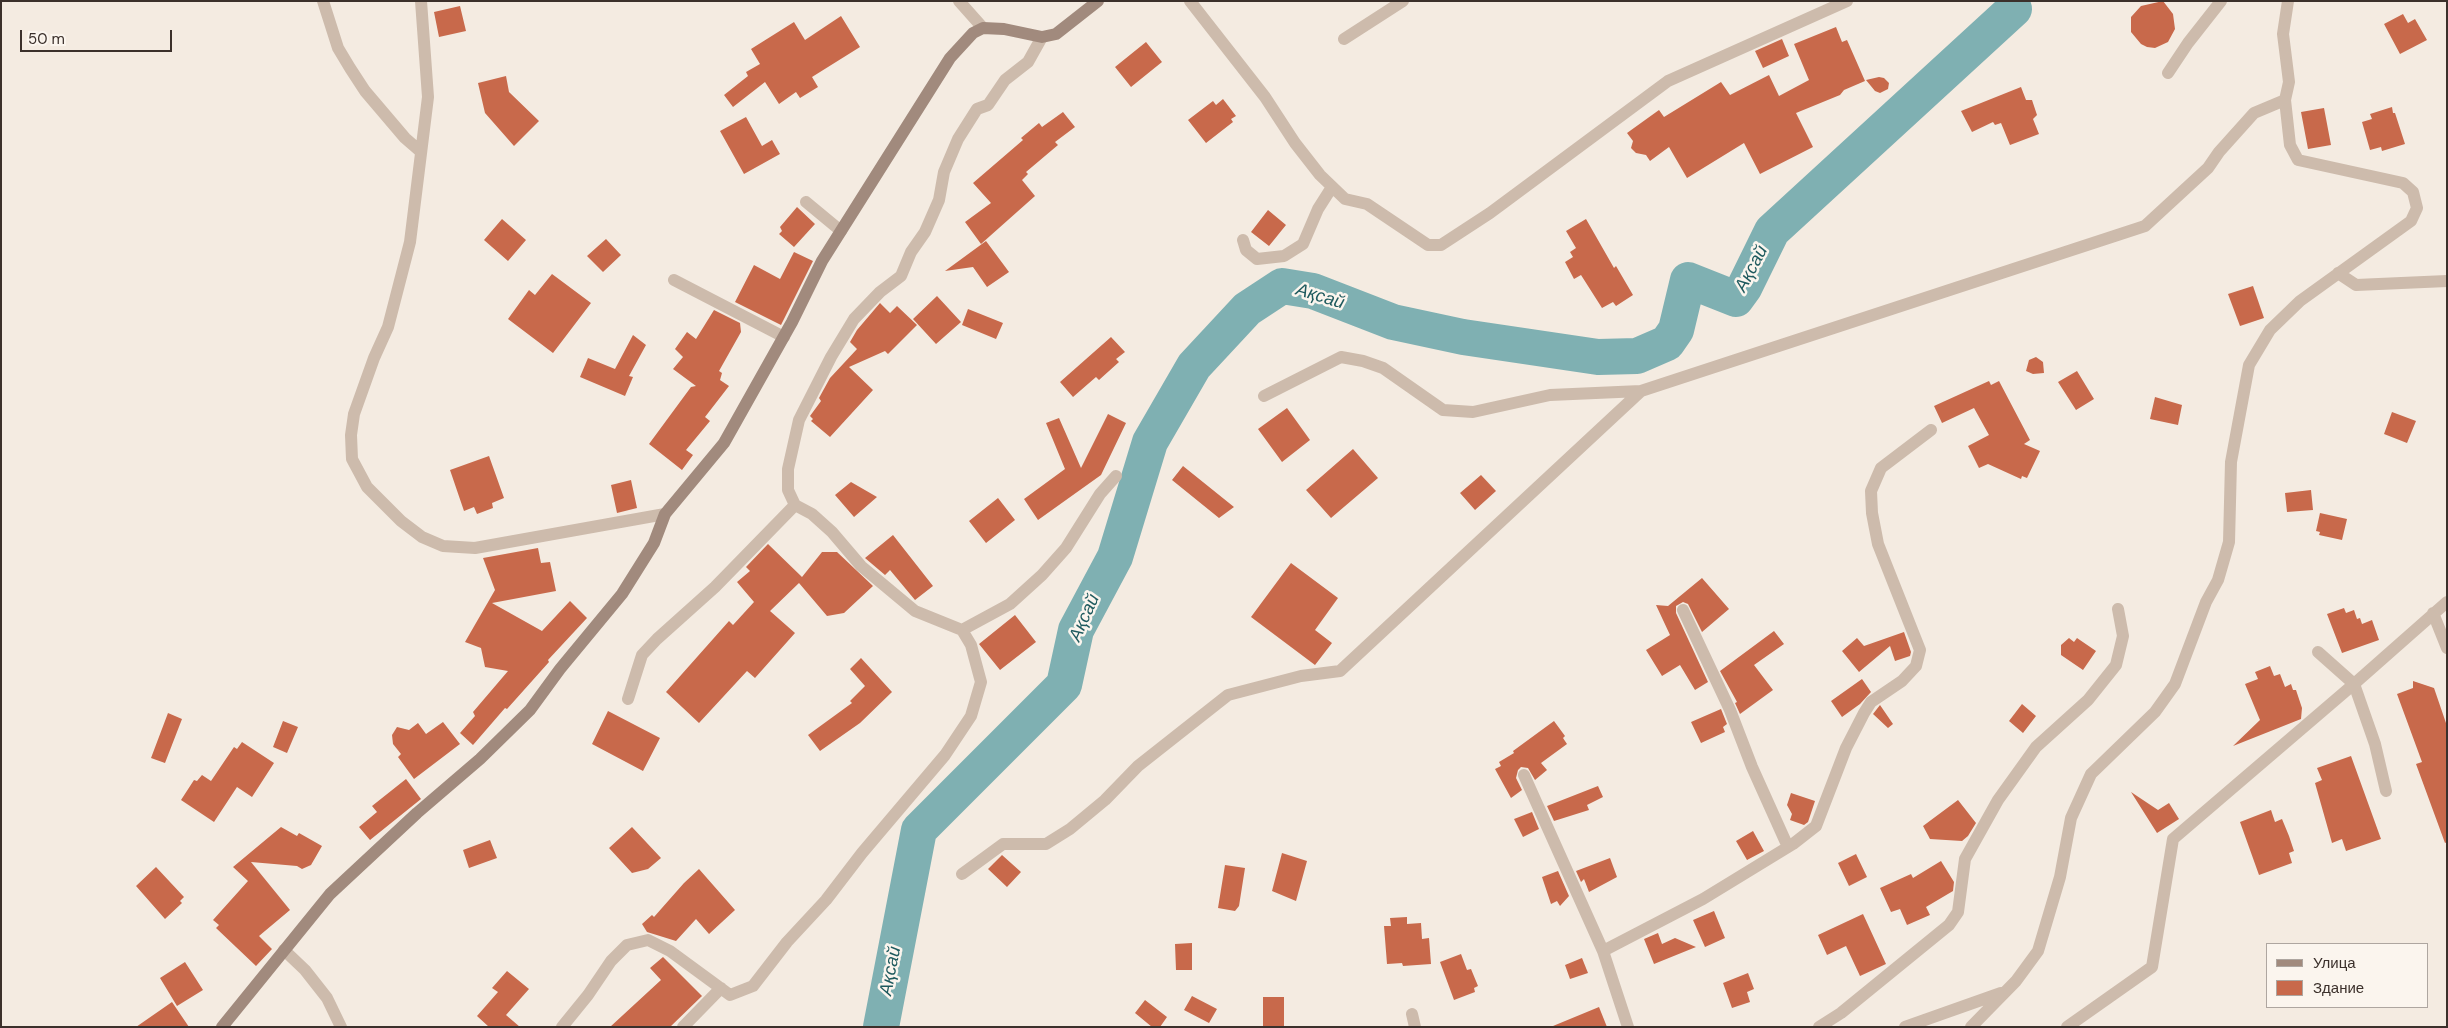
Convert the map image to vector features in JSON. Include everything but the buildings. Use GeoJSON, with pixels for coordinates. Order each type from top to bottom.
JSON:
{"type":"FeatureCollection","features":[{"type":"Feature","properties":{"kind":"street"},"geometry":{"type":"LineString","coordinates":[[323,1],[338,48],[360,83],[405,138],[420,150]]}},
{"type":"Feature","properties":{"kind":"street"},"geometry":{"type":"LineString","coordinates":[[421,1],[428,97],[410,242],[388,327],[374,358],[354,414],[351,436],[352,459],[367,487],[401,521],[422,537],[442,546],[475,548],[665,514]]}},
{"type":"Feature","properties":{"kind":"street"},"geometry":{"type":"LineString","coordinates":[[959,1],[983,28]]}},
{"type":"Feature","properties":{"kind":"street"},"geometry":{"type":"LineString","coordinates":[[222,1027],[330,894],[480,759],[530,710],[642,566],[654,543],[665,514],[724,443],[784,337],[822,261],[950,58],[973,33],[983,28],[1004,29],[1042,37],[1056,34],[1098,1]]}},
{"type":"Feature","properties":{"kind":"street"},"geometry":{"type":"LineString","coordinates":[[1190,1],[1265,97],[1294,143],[1320,175],[1344,199],[1367,204],[1428,245],[1441,244],[1526,187],[1668,81],[1847,1]]}},
{"type":"Feature","properties":{"kind":"street"},"geometry":{"type":"LineString","coordinates":[[1344,38],[1403,1]]}},
{"type":"Feature","properties":{"kind":"street"},"geometry":{"type":"LineString","coordinates":[[2168,72],[2221,1]]}},
{"type":"Feature","properties":{"kind":"street"},"geometry":{"type":"LineString","coordinates":[[1970,1027],[2016,981],[2038,951],[2060,877],[2071,818],[2091,774],[2155,712],[2175,684],[2206,602],[2218,580],[2229,542],[2231,462],[2249,366],[2270,330],[2300,301],[2411,221],[2417,208],[2413,192],[2403,183],[2298,160],[2290,145],[2285,100],[2289,82],[2283,34],[2288,1]]}},
{"type":"Feature","properties":{"kind":"street"},"geometry":{"type":"LineString","coordinates":[[562,1027],[588,995],[611,961],[628,945],[648,940],[670,951],[730,995],[753,986],[787,942],[826,900],[862,853],[945,755],[971,716],[981,682],[972,645],[962,630],[914,611],[861,566],[832,532],[812,514],[795,505],[788,490],[788,469],[799,420],[831,357],[854,319],[880,292],[901,276],[911,252],[925,232],[939,200],[944,172],[977,109],[988,105],[1005,80],[1028,62],[1042,37]]}},
{"type":"Feature","properties":{"kind":"street"},"geometry":{"type":"LineString","coordinates":[[1264,396],[1341,357],[1363,360],[1382,368],[1443,410],[1473,412],[1550,395],[1641,391],[2145,226],[2208,168],[2219,152],[2254,114],[2285,100]]}},
{"type":"Feature","properties":{"kind":"street"},"geometry":{"type":"LineString","coordinates":[[1242,240],[1246,250],[1257,259],[1284,256],[1303,244],[1318,209],[1332,187]]}},
{"type":"Feature","properties":{"kind":"street"},"geometry":{"type":"LineString","coordinates":[[806,202],[841,231]]}},
{"type":"Feature","properties":{"kind":"street"},"geometry":{"type":"LineString","coordinates":[[2338,273],[2356,285],[2447,281]]}},
{"type":"Feature","properties":{"kind":"street"},"geometry":{"type":"LineString","coordinates":[[674,280],[784,337]]}},
{"type":"Feature","properties":{"kind":"street"},"geometry":{"type":"LineString","coordinates":[[962,874],[1002,844],[1046,844],[1070,829],[1105,800],[1138,766],[1228,695],[1301,676],[1340,671],[1641,391]]}},
{"type":"Feature","properties":{"kind":"street"},"geometry":{"type":"LineString","coordinates":[[1603,951],[1703,899],[1788,847],[1816,826],[1846,748],[1871,702],[1902,681],[1916,666],[1920,650],[1878,544],[1872,514],[1872,491],[1882,468],[1930,430]]}},
{"type":"Feature","properties":{"kind":"street"},"geometry":{"type":"LineString","coordinates":[[962,630],[1010,604],[1042,575],[1066,548],[1100,494],[1116,476]]}},
{"type":"Feature","properties":{"kind":"street"},"geometry":{"type":"LineString","coordinates":[[628,700],[642,655],[657,638],[714,588],[795,505]]}},
{"type":"Feature","properties":{"kind":"street"},"geometry":{"type":"LineString","coordinates":[[2067,1027],[2152,967],[2173,839],[2447,602]]}},
{"type":"Feature","properties":{"kind":"street"},"geometry":{"type":"LineString","coordinates":[[1683,610],[1730,710],[1788,847]]}},
{"type":"Feature","properties":{"kind":"street"},"geometry":{"type":"LineString","coordinates":[[1819,1027],[1841,1013],[1950,925],[1958,912],[1966,859],[1998,800],[2036,747],[2088,700],[2116,665],[2124,636],[2118,610]]}},
{"type":"Feature","properties":{"kind":"street"},"geometry":{"type":"LineString","coordinates":[[2433,613],[2447,648]]}},
{"type":"Feature","properties":{"kind":"street"},"geometry":{"type":"LineString","coordinates":[[2318,652],[2354,684],[2375,744],[2386,792]]}},
{"type":"Feature","properties":{"kind":"street"},"geometry":{"type":"LineString","coordinates":[[1524,775],[1603,951],[1628,1027]]}},
{"type":"Feature","properties":{"kind":"street"},"geometry":{"type":"LineString","coordinates":[[284,950],[304,970],[327,998],[341,1027]]}},
{"type":"Feature","properties":{"kind":"street"},"geometry":{"type":"LineString","coordinates":[[683,1027],[721,988]]}},
{"type":"Feature","properties":{"kind":"street"},"geometry":{"type":"LineString","coordinates":[[1905,1027],[2004,993]]}},
{"type":"Feature","properties":{"kind":"waterway","name":"Ақсай"},"geometry":{"type":"LineString","coordinates":[[881,1027],[919,830],[1064,685],[1076,630],[1115,557],[1150,442],[1194,366],[1247,309],[1282,286],[1313,291],[1393,322],[1463,337],[1598,357],[1637,356],[1667,343],[1676,330],[1688,280],[1736,299],[1744,288],[1772,231],[2014,9]]}}]}
